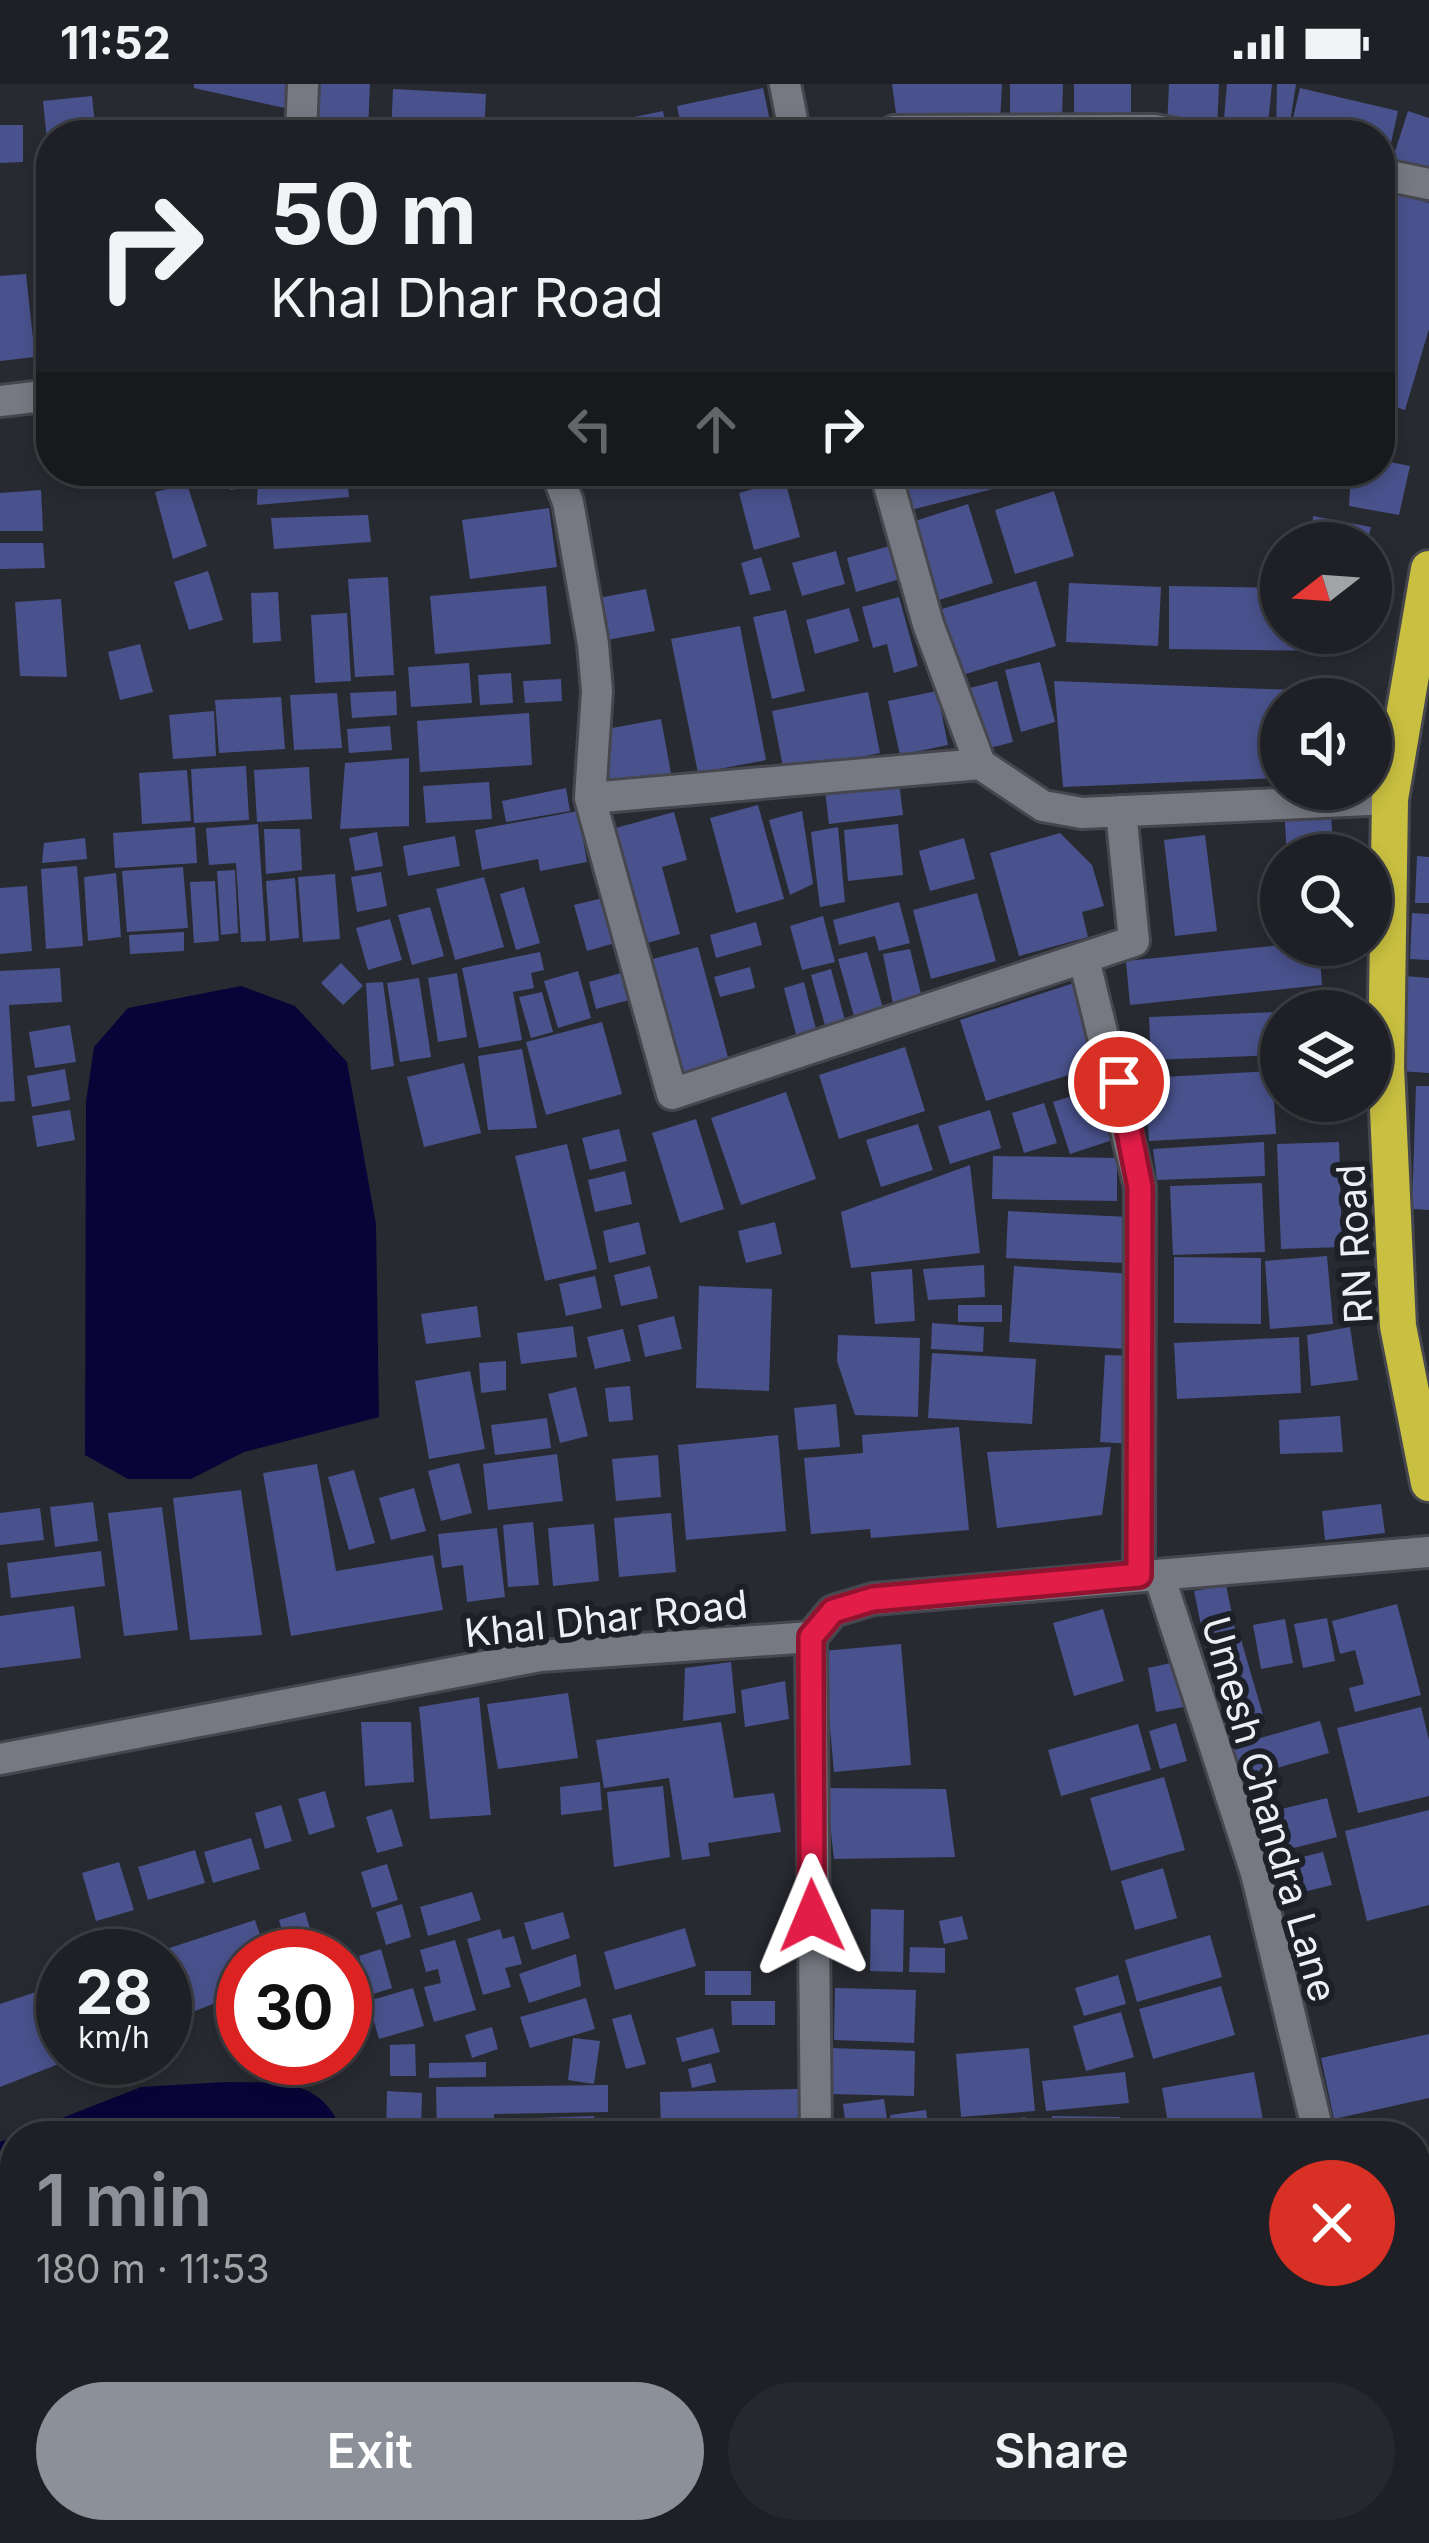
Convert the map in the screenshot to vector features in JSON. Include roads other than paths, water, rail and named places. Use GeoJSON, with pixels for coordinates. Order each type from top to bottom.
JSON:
{"type":"FeatureCollection","features":[{"type":"Feature","properties":{"kind":"highway","name":"RN Road"},"geometry":{"type":"LineString","coordinates":[[1392,787],[1429,568]]}},
{"type":"Feature","properties":{"kind":"highway","name":"RN Road"},"geometry":{"type":"LineString","coordinates":[[1390,810],[1386,1067],[1398,1326],[1429,1483]]}},
{"type":"Feature","properties":{"kind":"street"},"geometry":{"type":"LineString","coordinates":[[302,120],[303,84]]}},
{"type":"Feature","properties":{"kind":"street"},"geometry":{"type":"LineString","coordinates":[[785,84],[792,120]]}},
{"type":"Feature","properties":{"kind":"street"},"geometry":{"type":"LineString","coordinates":[[1395,177],[1429,184]]}},
{"type":"Feature","properties":{"kind":"street"},"geometry":{"type":"LineString","coordinates":[[0,401],[36,397]]}},
{"type":"Feature","properties":{"kind":"street"},"geometry":{"type":"LineString","coordinates":[[562,486],[593,644],[597,691],[590,798],[672,1094],[1134,941],[1120,811]]}},
{"type":"Feature","properties":{"kind":"street"},"geometry":{"type":"LineString","coordinates":[[889,486],[928,624],[980,764],[1043,806],[1082,813],[1260,805]]}},
{"type":"Feature","properties":{"kind":"street"},"geometry":{"type":"LineString","coordinates":[[590,798],[980,764]]}},
{"type":"Feature","properties":{"kind":"street","name":"Umesh Chandra Lane"},"geometry":{"type":"LineString","coordinates":[[1084,958],[1140,1187],[1149,1575],[1256,1873],[1315,2121]]}},
{"type":"Feature","properties":{"kind":"street"},"geometry":{"type":"LineString","coordinates":[[816,2121],[811,1637],[833,1611],[873,1599],[1429,1552]]}},
{"type":"Feature","properties":{"kind":"street","name":"Khal Dhar Road"},"geometry":{"type":"LineString","coordinates":[[0,1759],[540,1656],[811,1637]]}}]}
